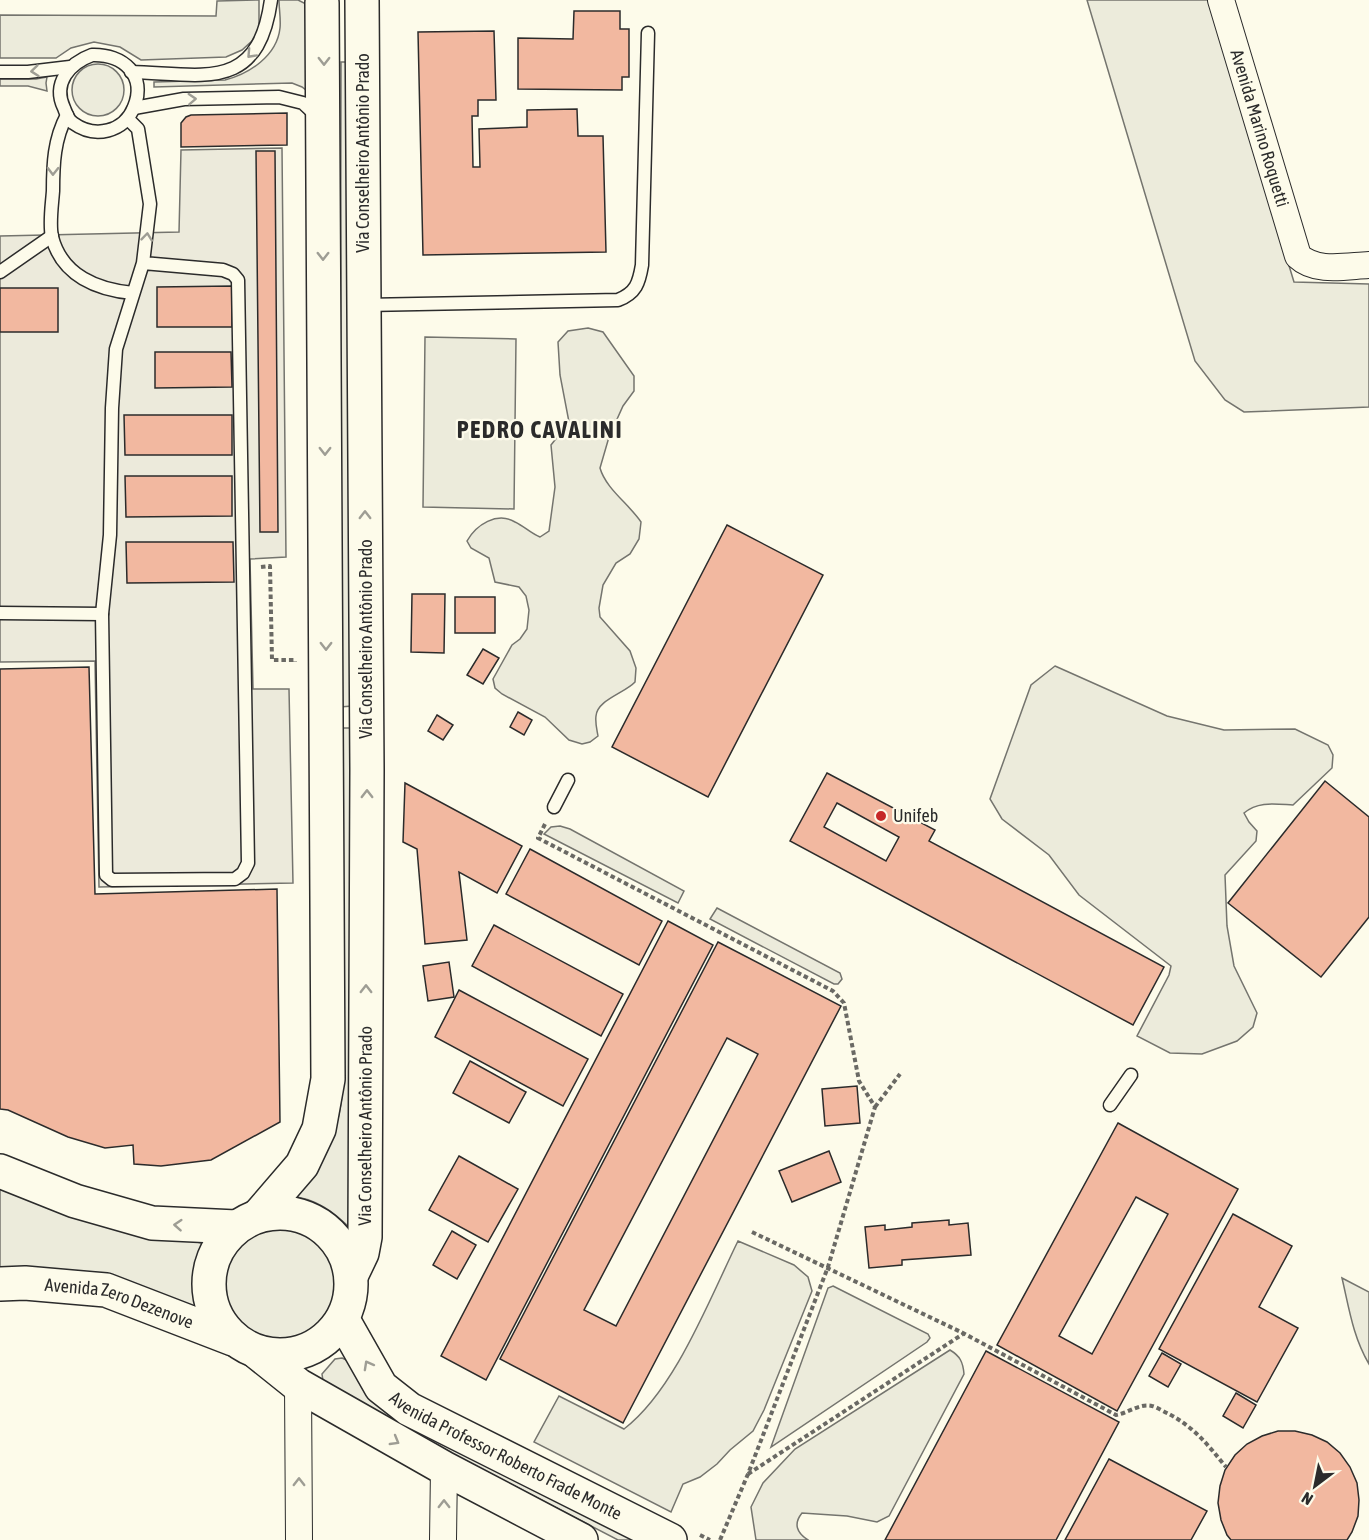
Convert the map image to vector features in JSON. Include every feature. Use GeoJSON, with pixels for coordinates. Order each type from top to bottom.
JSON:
{"type":"FeatureCollection","features":[{"type":"Feature","properties":{"kind":"main road"},"geometry":{"type":"LineString","coordinates":[[361,0],[342,4],[318,1],[323,122],[328,1079],[319,1129],[302,1166],[219,1246],[209,1269],[208,1295],[217,1319],[245,1346],[298,1385],[444,1468],[581,1540]]}},
{"type":"Feature","properties":{"kind":"main road","name":"Via Conselheiro Antônio Prado"},"geometry":{"type":"LineString","coordinates":[[351,1276],[362,1253],[365,1237],[367,760],[361,0]]}},
{"type":"Feature","properties":{"kind":"main road"},"geometry":{"type":"LineString","coordinates":[[0,1171],[75,1201],[152,1223],[247,1221],[284,1212],[308,1218],[329,1232],[344,1252],[351,1276],[351,1298],[343,1320],[327,1339],[306,1352],[282,1356],[245,1346]]}},
{"type":"Feature","properties":{"kind":"main road","name":"Avenida Zero Dezenove"},"geometry":{"type":"LineString","coordinates":[[0,1284],[25,1283],[106,1290],[245,1346]]}},
{"type":"Feature","properties":{"kind":"main road","name":"Avenida Professor Roberto Frade Monte"},"geometry":{"type":"LineString","coordinates":[[343,1320],[381,1388],[410,1408],[670,1540]]}},
{"type":"Feature","properties":{"kind":"street","name":"Avenida Marino Roquetti"},"geometry":{"type":"LineString","coordinates":[[1221,0],[1298,256],[1306,263],[1316,267],[1369,265]]}},
{"type":"Feature","properties":{"kind":"street"},"geometry":{"type":"LineString","coordinates":[[298,1385],[299,1540]]}},
{"type":"Feature","properties":{"kind":"street"},"geometry":{"type":"LineString","coordinates":[[444,1468],[444,1540]]}},
{"type":"Feature","properties":{"kind":"lane"},"geometry":{"type":"LineString","coordinates":[[131,72],[218,74],[235,69],[258,46],[265,30],[271,0]]}},
{"type":"Feature","properties":{"kind":"lane"},"geometry":{"type":"LineString","coordinates":[[364,305],[618,300],[628,296],[638,283],[642,265],[648,33]]}},
{"type":"Feature","properties":{"kind":"lane"},"geometry":{"type":"LineString","coordinates":[[143,263],[224,270],[233,274],[237,280],[248,863],[243,873],[235,879],[112,880],[106,875],[102,614],[110,535],[112,408],[116,349],[143,263],[150,204],[143,150],[138,129],[131,114],[138,90],[135,77],[117,58],[92,55],[80,59],[70,67],[63,78],[60,91],[62,104],[71,123],[87,130],[100,132],[113,130],[131,114],[184,99],[279,97],[303,103],[323,122]]}},
{"type":"Feature","properties":{"kind":"lane"},"geometry":{"type":"LineString","coordinates":[[0,72],[28,72],[70,67]]}},
{"type":"Feature","properties":{"kind":"lane"},"geometry":{"type":"LineString","coordinates":[[67,115],[61,126],[53,158],[52,236],[60,257],[70,270],[84,281],[117,292],[134,293]]}},
{"type":"Feature","properties":{"kind":"lane"},"geometry":{"type":"LineString","coordinates":[[0,272],[52,236]]}},
{"type":"Feature","properties":{"kind":"lane"},"geometry":{"type":"LineString","coordinates":[[0,613],[102,614]]}},
{"type":"Feature","properties":{"kind":"lane"},"geometry":{"type":"LineString","coordinates":[[554,807],[568,780]]}},
{"type":"Feature","properties":{"kind":"lane"},"geometry":{"type":"LineString","coordinates":[[1110,1106],[1131,1076]]}},
{"type":"Feature","properties":{"kind":"path"},"geometry":{"type":"LineString","coordinates":[[554,807],[538,838],[833,991],[844,1003],[859,1080],[875,1107]]}},
{"type":"Feature","properties":{"kind":"path"},"geometry":{"type":"LineString","coordinates":[[720,1540],[828,1268],[875,1107],[900,1074]]}},
{"type":"Feature","properties":{"kind":"path"},"geometry":{"type":"LineString","coordinates":[[752,1232],[963,1334],[1116,1415],[1139,1407],[1152,1406],[1186,1423],[1196,1431],[1226,1467]]}},
{"type":"Feature","properties":{"kind":"path"},"geometry":{"type":"LineString","coordinates":[[748,1474],[963,1334]]}},
{"type":"Feature","properties":{"kind":"shaded area"},"geometry":{"type":"Polygon","coordinates":[[[259,0],[259,30],[253,40],[242,50],[226,57],[141,60],[120,47],[94,42],[71,48],[56,58],[0,58],[0,15],[216,16],[217,1],[259,0]]]}},
{"type":"Feature","properties":{"kind":"shaded area"},"geometry":{"type":"Polygon","coordinates":[[[279,0],[298,0],[310,6],[311,94],[292,83],[154,87],[154,82],[225,80],[252,68],[268,55],[278,38],[279,0]]]}},
{"type":"Feature","properties":{"kind":"shaded area"},"geometry":{"type":"Polygon","coordinates":[[[1087,0],[1208,0],[1294,282],[1369,284],[1369,407],[1244,412],[1225,400],[1195,361],[1087,0]]]}},
{"type":"Feature","properties":{"kind":"shaded area"},"geometry":{"type":"Polygon","coordinates":[[[341,62],[353,62],[352,706],[340,707],[341,62]]]}},
{"type":"Feature","properties":{"kind":"shaded area"},"geometry":{"type":"Polygon","coordinates":[[[98,64],[108,66],[116,72],[122,80],[124,90],[122,100],[116,108],[108,114],[98,116],[88,114],[80,108],[74,100],[72,90],[74,80],[80,72],[88,66],[98,64]]]}},
{"type":"Feature","properties":{"kind":"shaded area"},"geometry":{"type":"Polygon","coordinates":[[[47,77],[47,91],[28,86],[0,86],[0,79],[47,77]]]}},
{"type":"Feature","properties":{"kind":"shaded area"},"geometry":{"type":"Polygon","coordinates":[[[282,148],[286,557],[250,559],[253,689],[289,689],[293,883],[99,887],[95,661],[0,662],[0,236],[179,232],[181,150],[282,148]]]}},
{"type":"Feature","properties":{"kind":"shaded area"},"geometry":{"type":"Polygon","coordinates":[[[588,328],[603,332],[634,376],[634,391],[623,406],[609,437],[600,468],[612,490],[641,522],[639,539],[630,554],[616,563],[603,585],[599,608],[600,617],[630,651],[636,668],[635,682],[601,705],[596,716],[598,736],[582,744],[569,740],[545,717],[495,688],[493,679],[512,645],[527,629],[529,610],[526,596],[519,587],[495,582],[489,558],[471,548],[467,541],[481,525],[501,518],[515,522],[540,537],[549,531],[555,487],[551,445],[569,422],[560,375],[558,342],[568,331],[588,328]]]}},
{"type":"Feature","properties":{"kind":"shaded area"},"geometry":{"type":"Polygon","coordinates":[[[425,337],[516,339],[514,509],[423,507],[425,337]]]}},
{"type":"Feature","properties":{"kind":"shaded area"},"geometry":{"type":"Polygon","coordinates":[[[1055,666],[1167,716],[1224,730],[1295,729],[1328,745],[1333,755],[1332,768],[1293,805],[1261,805],[1244,813],[1257,831],[1256,841],[1225,875],[1227,926],[1234,966],[1257,1013],[1253,1027],[1237,1041],[1202,1054],[1170,1053],[1137,1036],[1169,975],[1171,966],[1079,895],[1049,855],[1002,819],[990,799],[1031,685],[1055,666]]]}},
{"type":"Feature","properties":{"kind":"shaded area"},"geometry":{"type":"Polygon","coordinates":[[[340,728],[351,728],[353,1231],[324,1207],[299,1197],[289,1196],[313,1169],[330,1143],[337,1124],[342,1095],[344,1075],[340,728]]]}},
{"type":"Feature","properties":{"kind":"shaded area"},"geometry":{"type":"Polygon","coordinates":[[[560,826],[570,829],[684,891],[678,903],[544,834],[551,827],[560,826]]]}},
{"type":"Feature","properties":{"kind":"shaded area"},"geometry":{"type":"Polygon","coordinates":[[[717,908],[840,973],[842,979],[838,984],[834,984],[710,919],[717,908]]]}},
{"type":"Feature","properties":{"kind":"shaded area"},"geometry":{"type":"Polygon","coordinates":[[[0,1184],[206,1244],[197,1263],[194,1278],[195,1294],[201,1314],[0,1274],[0,1184]]]}},
{"type":"Feature","properties":{"kind":"shaded area"},"geometry":{"type":"Polygon","coordinates":[[[281,1228],[303,1233],[322,1245],[334,1264],[339,1286],[334,1308],[322,1327],[303,1339],[281,1344],[259,1339],[240,1327],[228,1308],[223,1286],[228,1264],[240,1245],[259,1233],[281,1228]]]}},
{"type":"Feature","properties":{"kind":"shaded area"},"geometry":{"type":"Polygon","coordinates":[[[738,1241],[794,1265],[808,1277],[812,1291],[764,1410],[753,1431],[700,1477],[683,1484],[671,1512],[534,1442],[559,1396],[624,1429],[642,1412],[675,1368],[703,1316],[738,1241]]]}},
{"type":"Feature","properties":{"kind":"shaded area"},"geometry":{"type":"Polygon","coordinates":[[[1342,1278],[1369,1292],[1369,1364],[1355,1333],[1342,1278]]]}},
{"type":"Feature","properties":{"kind":"shaded area"},"geometry":{"type":"Polygon","coordinates":[[[833,1286],[928,1334],[930,1338],[771,1447],[828,1288],[833,1286]]]}},
{"type":"Feature","properties":{"kind":"shaded area"},"geometry":{"type":"Polygon","coordinates":[[[950,1350],[960,1360],[964,1374],[889,1516],[877,1522],[847,1516],[802,1513],[797,1525],[801,1534],[808,1540],[756,1540],[751,1507],[763,1483],[795,1449],[950,1350]]]}},
{"type":"Feature","properties":{"kind":"shaded area"},"geometry":{"type":"Polygon","coordinates":[[[342,1358],[643,1540],[618,1540],[330,1390],[323,1381],[322,1374],[335,1359],[342,1358]]]}},
{"type":"Feature","properties":{"kind":"building"},"geometry":{"type":"Polygon","coordinates":[[[574,11],[620,11],[620,29],[629,29],[629,77],[622,77],[622,90],[518,89],[518,38],[573,39],[574,11]]]}},
{"type":"Feature","properties":{"kind":"building"},"geometry":{"type":"Polygon","coordinates":[[[494,31],[496,100],[478,100],[478,116],[472,116],[473,167],[480,167],[479,129],[527,127],[527,110],[577,109],[578,136],[603,136],[606,252],[423,255],[418,32],[494,31]]]}},
{"type":"Feature","properties":{"kind":"building"},"geometry":{"type":"Polygon","coordinates":[[[287,113],[287,145],[181,147],[181,123],[191,115],[287,113]]]}},
{"type":"Feature","properties":{"kind":"building"},"geometry":{"type":"Polygon","coordinates":[[[256,151],[275,151],[278,532],[260,532],[256,151]]]}},
{"type":"Feature","properties":{"kind":"building"},"geometry":{"type":"Polygon","coordinates":[[[232,286],[232,327],[157,327],[157,287],[232,286]]]}},
{"type":"Feature","properties":{"kind":"building"},"geometry":{"type":"Polygon","coordinates":[[[0,288],[58,288],[58,332],[0,332],[0,288]]]}},
{"type":"Feature","properties":{"kind":"building"},"geometry":{"type":"Polygon","coordinates":[[[155,352],[231,352],[232,387],[155,388],[155,352]]]}},
{"type":"Feature","properties":{"kind":"building"},"geometry":{"type":"Polygon","coordinates":[[[124,415],[232,415],[232,455],[125,455],[124,415]]]}},
{"type":"Feature","properties":{"kind":"building"},"geometry":{"type":"Polygon","coordinates":[[[125,476],[232,476],[232,516],[126,517],[125,476]]]}},
{"type":"Feature","properties":{"kind":"building"},"geometry":{"type":"Polygon","coordinates":[[[727,525],[823,575],[708,797],[612,747],[727,525]]]}},
{"type":"Feature","properties":{"kind":"building"},"geometry":{"type":"Polygon","coordinates":[[[126,542],[233,542],[234,582],[127,583],[126,542]]]}},
{"type":"Feature","properties":{"kind":"building"},"geometry":{"type":"Polygon","coordinates":[[[412,594],[445,594],[444,653],[411,652],[412,594]]]}},
{"type":"Feature","properties":{"kind":"building"},"geometry":{"type":"Polygon","coordinates":[[[455,597],[495,597],[495,633],[455,633],[455,597]]]}},
{"type":"Feature","properties":{"kind":"building"},"geometry":{"type":"Polygon","coordinates":[[[483,649],[499,658],[483,684],[467,675],[483,649]]]}},
{"type":"Feature","properties":{"kind":"building"},"geometry":{"type":"Polygon","coordinates":[[[89,667],[95,894],[277,889],[280,1122],[211,1160],[161,1166],[134,1164],[133,1145],[105,1148],[68,1137],[8,1110],[0,1109],[0,669],[89,667]]]}},
{"type":"Feature","properties":{"kind":"building"},"geometry":{"type":"Polygon","coordinates":[[[518,712],[532,720],[524,735],[510,727],[518,712]]]}},
{"type":"Feature","properties":{"kind":"building"},"geometry":{"type":"Polygon","coordinates":[[[437,715],[453,725],[443,740],[428,731],[437,715]]]}},
{"type":"Feature","properties":{"kind":"building"},"geometry":{"type":"Polygon","coordinates":[[[827,773],[935,830],[929,841],[1164,967],[1133,1025],[790,841],[827,773]],[[837,803],[824,827],[886,861],[899,837],[837,803]]]}},
{"type":"Feature","properties":{"kind":"building"},"geometry":{"type":"Polygon","coordinates":[[[1325,781],[1369,817],[1369,917],[1321,977],[1228,903],[1325,781]]]}},
{"type":"Feature","properties":{"kind":"building"},"geometry":{"type":"Polygon","coordinates":[[[405,783],[522,846],[497,893],[459,872],[467,940],[425,944],[417,849],[403,842],[405,783]]]}},
{"type":"Feature","properties":{"kind":"building"},"geometry":{"type":"Polygon","coordinates":[[[530,849],[662,921],[639,965],[506,894],[530,849]]]}},
{"type":"Feature","properties":{"kind":"building"},"geometry":{"type":"Polygon","coordinates":[[[668,921],[713,945],[486,1380],[441,1356],[668,921]]]}},
{"type":"Feature","properties":{"kind":"building"},"geometry":{"type":"Polygon","coordinates":[[[494,925],[623,994],[601,1036],[472,966],[494,925]]]}},
{"type":"Feature","properties":{"kind":"building"},"geometry":{"type":"Polygon","coordinates":[[[718,942],[841,1006],[623,1423],[500,1359],[718,942]],[[727,1038],[584,1310],[616,1326],[758,1054],[727,1038]]]}},
{"type":"Feature","properties":{"kind":"building"},"geometry":{"type":"Polygon","coordinates":[[[449,962],[454,997],[428,1001],[423,966],[449,962]]]}},
{"type":"Feature","properties":{"kind":"building"},"geometry":{"type":"Polygon","coordinates":[[[459,990],[588,1059],[563,1106],[435,1037],[459,990]]]}},
{"type":"Feature","properties":{"kind":"building"},"geometry":{"type":"Polygon","coordinates":[[[470,1061],[526,1092],[509,1123],[453,1093],[470,1061]]]}},
{"type":"Feature","properties":{"kind":"building"},"geometry":{"type":"Polygon","coordinates":[[[857,1086],[860,1123],[825,1126],[822,1089],[857,1086]]]}},
{"type":"Feature","properties":{"kind":"building"},"geometry":{"type":"Polygon","coordinates":[[[1118,1123],[1238,1189],[1117,1411],[997,1345],[1118,1123]],[[1136,1197],[1059,1336],[1092,1354],[1168,1214],[1136,1197]]]}},
{"type":"Feature","properties":{"kind":"building"},"geometry":{"type":"Polygon","coordinates":[[[829,1151],[841,1182],[792,1202],[779,1171],[829,1151]]]}},
{"type":"Feature","properties":{"kind":"building"},"geometry":{"type":"Polygon","coordinates":[[[459,1156],[518,1189],[488,1242],[429,1210],[459,1156]]]}},
{"type":"Feature","properties":{"kind":"building"},"geometry":{"type":"Polygon","coordinates":[[[1233,1214],[1292,1246],[1259,1307],[1298,1328],[1257,1402],[1159,1349],[1233,1214]]]}},
{"type":"Feature","properties":{"kind":"building"},"geometry":{"type":"Polygon","coordinates":[[[949,1220],[949,1225],[968,1223],[971,1255],[902,1260],[902,1265],[869,1268],[865,1227],[885,1225],[885,1230],[912,1227],[912,1223],[949,1220]]]}},
{"type":"Feature","properties":{"kind":"building"},"geometry":{"type":"Polygon","coordinates":[[[452,1231],[476,1245],[457,1279],[433,1265],[452,1231]]]}},
{"type":"Feature","properties":{"kind":"building"},"geometry":{"type":"Polygon","coordinates":[[[986,1351],[1119,1422],[1056,1540],[885,1540],[986,1351]]]}},
{"type":"Feature","properties":{"kind":"building"},"geometry":{"type":"Polygon","coordinates":[[[1162,1353],[1181,1364],[1168,1387],[1149,1376],[1162,1353]]]}},
{"type":"Feature","properties":{"kind":"building"},"geometry":{"type":"Polygon","coordinates":[[[1236,1393],[1256,1405],[1243,1428],[1223,1416],[1236,1393]]]}},
{"type":"Feature","properties":{"kind":"building"},"geometry":{"type":"Polygon","coordinates":[[[1278,1431],[1295,1431],[1327,1442],[1340,1453],[1350,1467],[1357,1483],[1359,1500],[1358,1516],[1347,1540],[1231,1540],[1227,1535],[1218,1503],[1225,1470],[1235,1455],[1247,1444],[1278,1431]]]}},
{"type":"Feature","properties":{"kind":"building"},"geometry":{"type":"Polygon","coordinates":[[[1109,1459],[1207,1511],[1191,1540],[1065,1540],[1109,1459]]]}},
{"type":"Feature","properties":{"kind":"place","name":"Unifeb"},"geometry":{"type":"Point","coordinates":[881,816]}},
{"type":"Feature","properties":{"kind":"district","name":"PEDRO CAVALINI"},"geometry":{"type":"Point","coordinates":[540,430]}}]}
